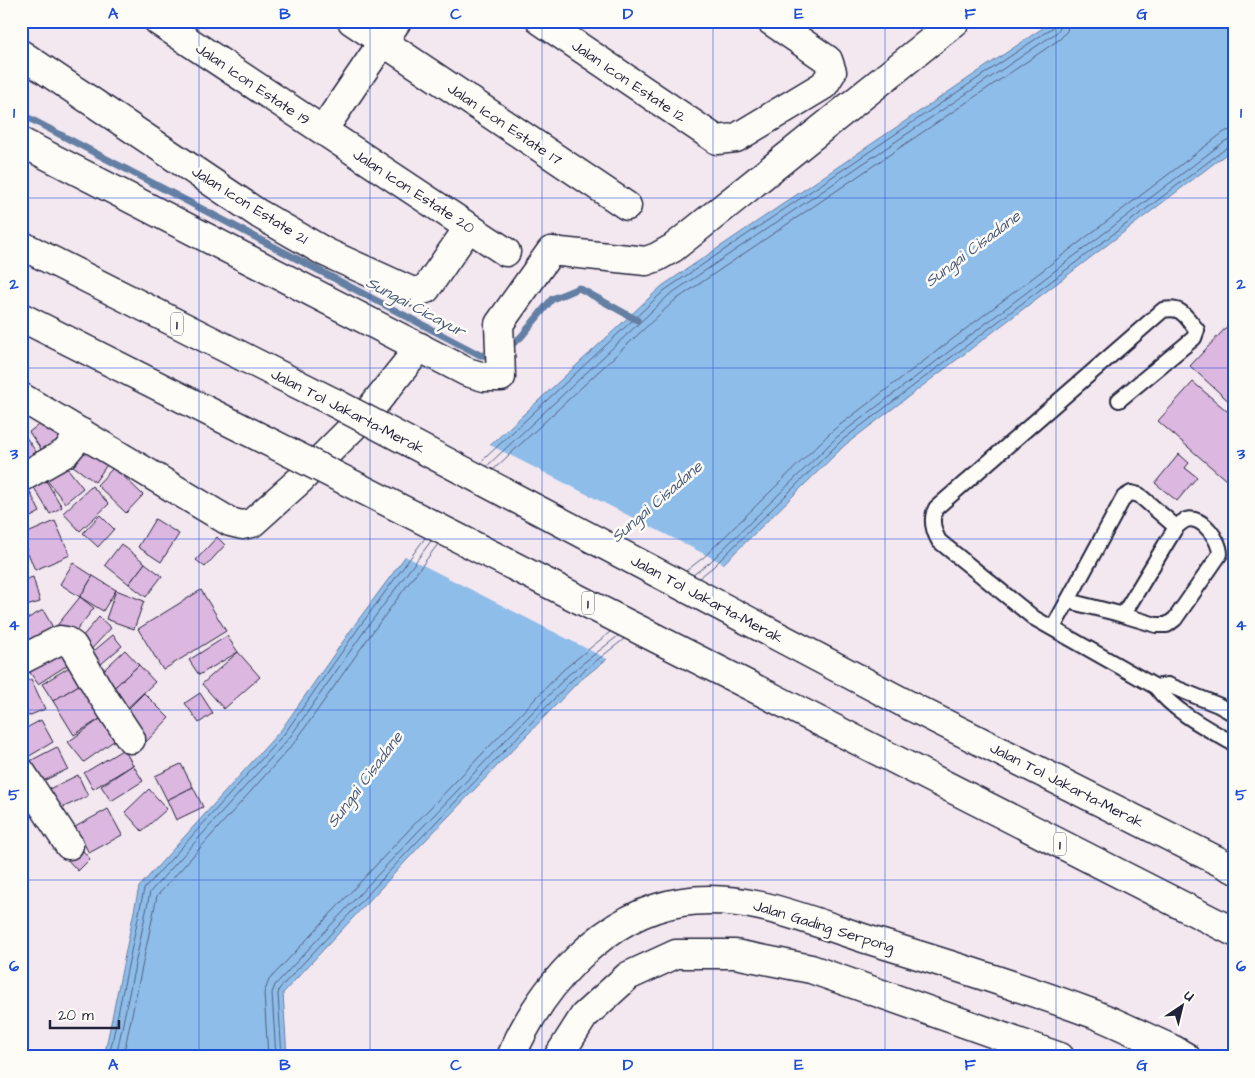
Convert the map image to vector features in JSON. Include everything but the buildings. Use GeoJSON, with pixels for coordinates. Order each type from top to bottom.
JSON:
{"type":"FeatureCollection","features":[{"type":"Feature","properties":{"kind":"main road","name":"Jalan Icon Estate 19"},"geometry":{"type":"LineString","coordinates":[[158,21],[323,130]]}},
{"type":"Feature","properties":{"kind":"main road","name":"Jalan Icon Estate 17"},"geometry":{"type":"LineString","coordinates":[[352,21],[390,32],[627,206]]}},
{"type":"Feature","properties":{"kind":"main road","name":"Jalan Icon Estate 12"},"geometry":{"type":"LineString","coordinates":[[541,21],[717,140],[736,138],[824,85],[832,72],[828,60],[770,21]]}},
{"type":"Feature","properties":{"kind":"main road"},"geometry":{"type":"LineString","coordinates":[[21,142],[467,372],[484,377],[501,377],[499,324],[551,251],[646,260],[657,258],[673,248],[956,21]]}},
{"type":"Feature","properties":{"kind":"main road"},"geometry":{"type":"LineString","coordinates":[[323,130],[390,32]]}},
{"type":"Feature","properties":{"kind":"main road","name":"Jalan Icon Estate 21"},"geometry":{"type":"LineString","coordinates":[[21,54],[259,214],[326,252],[413,292],[426,290],[469,227]]}},
{"type":"Feature","properties":{"kind":"main road","name":"Jalan Icon Estate 20"},"geometry":{"type":"LineString","coordinates":[[323,130],[506,252]]}},
{"type":"Feature","properties":{"kind":"main road","name":"Jalan Tol Jakarta–Merak"},"geometry":{"type":"LineString","coordinates":[[21,245],[333,402],[912,707],[1234,869]]}},
{"type":"Feature","properties":{"kind":"main road","name":"1"},"geometry":{"type":"LineString","coordinates":[[21,317],[1234,932]]}},
{"type":"Feature","properties":{"kind":"main road"},"geometry":{"type":"LineString","coordinates":[[21,397],[230,522],[242,525],[252,523],[300,480],[368,412],[420,347]]}},
{"type":"Feature","properties":{"kind":"main road"},"geometry":{"type":"LineString","coordinates":[[21,478],[65,454],[82,433]]}},
{"type":"Feature","properties":{"kind":"main road"},"geometry":{"type":"LineString","coordinates":[[21,660],[60,640],[66,641],[73,646],[131,739]]}},
{"type":"Feature","properties":{"kind":"main road"},"geometry":{"type":"LineString","coordinates":[[21,772],[69,845]]}},
{"type":"Feature","properties":{"kind":"main road","name":"Jalan Gading Serpong"},"geometry":{"type":"LineString","coordinates":[[512,1057],[539,1006],[566,971],[594,943],[619,924],[647,911],[680,902],[711,898],[745,903],[783,912],[970,971],[1095,1015],[1185,1054]]}},
{"type":"Feature","properties":{"kind":"main road"},"geometry":{"type":"LineString","coordinates":[[558,1057],[584,1016],[628,976],[676,954],[735,954],[811,969],[1060,1057]]}},
{"type":"Feature","properties":{"kind":"lane"},"geometry":{"type":"LineString","coordinates":[[1119,400],[1194,338],[1197,330],[1181,311],[1171,308],[1163,310],[936,508],[932,515],[934,533],[939,541],[1034,618],[1156,687],[1164,698],[1205,727],[1234,744]]}},
{"type":"Feature","properties":{"kind":"lane"},"geometry":{"type":"LineString","coordinates":[[1053,628],[1124,497],[1131,493],[1140,495],[1176,527]]}},
{"type":"Feature","properties":{"kind":"lane"},"geometry":{"type":"LineString","coordinates":[[1068,601],[1156,625],[1166,625],[1175,619],[1216,562],[1220,554],[1220,548],[1213,533],[1194,520],[1186,520],[1176,527],[1123,615]]}},
{"type":"Feature","properties":{"kind":"lane"},"geometry":{"type":"LineString","coordinates":[[1156,687],[1168,686],[1218,705],[1234,714]]}},
{"type":"Feature","properties":{"kind":"water","name":"Sungai Cisadane"},"geometry":{"type":"Polygon","coordinates":[[[1053,21],[1234,21],[1234,148],[845,445],[716,571],[577,683],[419,847],[283,993],[287,1057],[104,1057],[139,887],[281,730],[356,623],[482,453],[662,286],[1053,21]]]}},
{"type":"Feature","properties":{"kind":"pier"},"geometry":{"type":"Polygon","coordinates":[[[488,444],[726,565],[609,660],[403,555],[488,444]]]}},
{"type":"Feature","properties":{"kind":"waterway","name":"Sungai Cicayur"},"geometry":{"type":"LineString","coordinates":[[21,114],[480,355],[494,356]]}},
{"type":"Feature","properties":{"kind":"waterway","name":"Sungai Cicayur"},"geometry":{"type":"LineString","coordinates":[[507,348],[521,337],[552,299],[579,288],[637,320]]}}]}
